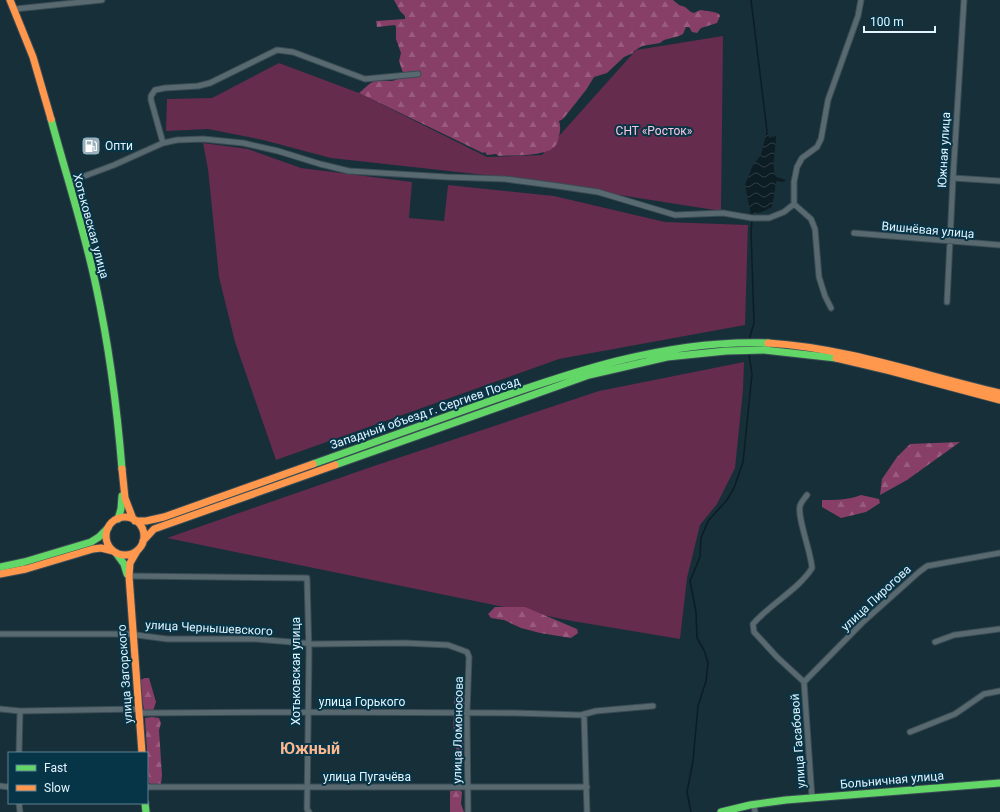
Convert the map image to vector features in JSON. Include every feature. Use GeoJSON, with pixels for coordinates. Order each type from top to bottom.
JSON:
{"type":"FeatureCollection","features":[{"type":"Feature","properties":{"kind":"main road","name":"Хотьковская улица"},"geometry":{"type":"LineString","coordinates":[[10,0],[15,9],[32,55],[91,266],[108,343],[122,464]]}},
{"type":"Feature","properties":{"kind":"main road"},"geometry":{"type":"LineString","coordinates":[[726,347],[796,346],[840,352],[1000,393]]}},
{"type":"Feature","properties":{"kind":"main road","name":"Западный объезд г. Сергиев Посад"},"geometry":{"type":"LineString","coordinates":[[134,520],[146,522],[164,517],[589,368],[635,356],[666,351],[726,347]]}},
{"type":"Feature","properties":{"kind":"main road","name":"Западный объезд г. Сергиев Посад"},"geometry":{"type":"LineString","coordinates":[[143,541],[154,529],[589,375],[635,364],[726,347]]}},
{"type":"Feature","properties":{"kind":"main road"},"geometry":{"type":"LineString","coordinates":[[764,347],[840,359],[1000,400]]}},
{"type":"Feature","properties":{"kind":"main road"},"geometry":{"type":"LineString","coordinates":[[0,567],[24,562],[86,544],[99,537],[118,519],[122,501],[122,464]]}},
{"type":"Feature","properties":{"kind":"main road"},"geometry":{"type":"LineString","coordinates":[[122,464],[125,501],[134,520]]}},
{"type":"Feature","properties":{"kind":"main road"},"geometry":{"type":"LineString","coordinates":[[118,519],[128,518],[134,520],[140,525],[143,531],[143,541],[130,563],[130,594]]}},
{"type":"Feature","properties":{"kind":"main road"},"geometry":{"type":"LineString","coordinates":[[108,528],[106,534],[107,540],[124,564],[130,594]]}},
{"type":"Feature","properties":{"kind":"main road"},"geometry":{"type":"LineString","coordinates":[[0,574],[26,569],[101,548],[129,555],[137,551]]}},
{"type":"Feature","properties":{"kind":"main road","name":"улица Загорского"},"geometry":{"type":"LineString","coordinates":[[130,594],[142,752]]}},
{"type":"Feature","properties":{"kind":"main road","name":"Больничная улица"},"geometry":{"type":"LineString","coordinates":[[721,812],[754,808],[786,800],[1000,783]]}},
{"type":"Feature","properties":{"kind":"street"},"geometry":{"type":"LineString","coordinates":[[15,9],[102,0]]}},
{"type":"Feature","properties":{"kind":"street"},"geometry":{"type":"LineString","coordinates":[[831,308],[825,296],[819,277],[815,229],[811,219],[794,204],[794,182],[797,168],[802,158],[817,146],[821,139],[828,100],[858,16],[861,0]]}},
{"type":"Feature","properties":{"kind":"street","name":"Южная улица"},"geometry":{"type":"LineString","coordinates":[[947,302],[952,178],[964,0]]}},
{"type":"Feature","properties":{"kind":"street"},"geometry":{"type":"LineString","coordinates":[[163,143],[152,106],[151,96],[155,90],[159,88],[210,83],[277,50],[293,52],[365,79],[418,74]]}},
{"type":"Feature","properties":{"kind":"street"},"geometry":{"type":"LineString","coordinates":[[69,183],[163,143],[177,140],[203,139],[243,143],[278,151],[349,171],[504,179],[598,192],[675,215],[723,213],[752,218],[769,218],[784,212],[794,204]]}},
{"type":"Feature","properties":{"kind":"street"},"geometry":{"type":"LineString","coordinates":[[952,178],[1000,181]]}},
{"type":"Feature","properties":{"kind":"street","name":"Вишнёвая улица"},"geometry":{"type":"LineString","coordinates":[[854,233],[1000,245]]}},
{"type":"Feature","properties":{"kind":"street"},"geometry":{"type":"LineString","coordinates":[[804,682],[777,657],[754,632],[753,624],[762,614],[797,584],[812,568],[800,516],[800,506],[807,495]]}},
{"type":"Feature","properties":{"kind":"street","name":"улица Пирогова"},"geometry":{"type":"LineString","coordinates":[[804,682],[862,623],[927,566],[1000,553]]}},
{"type":"Feature","properties":{"kind":"street","name":"Хотьковская улица"},"geometry":{"type":"LineString","coordinates":[[130,576],[307,578],[307,810],[309,812]]}},
{"type":"Feature","properties":{"kind":"street"},"geometry":{"type":"LineString","coordinates":[[935,642],[954,635],[1000,629]]}},
{"type":"Feature","properties":{"kind":"street","name":"улица Чернышевского"},"geometry":{"type":"LineString","coordinates":[[0,634],[132,634],[167,639],[255,639],[308,644],[404,643],[448,645],[464,650]]}},
{"type":"Feature","properties":{"kind":"street","name":"улица Ломоносова"},"geometry":{"type":"LineString","coordinates":[[464,650],[467,652],[469,657],[467,713],[468,812]]}},
{"type":"Feature","properties":{"kind":"street","name":"улица Гасабовой"},"geometry":{"type":"LineString","coordinates":[[804,682],[812,798]]}},
{"type":"Feature","properties":{"kind":"street"},"geometry":{"type":"LineString","coordinates":[[910,732],[955,714],[984,694],[1000,691]]}},
{"type":"Feature","properties":{"kind":"street","name":"улица Горького"},"geometry":{"type":"LineString","coordinates":[[0,708],[20,711],[138,709],[143,713],[307,712],[584,714],[653,706]]}},
{"type":"Feature","properties":{"kind":"street"},"geometry":{"type":"LineString","coordinates":[[20,711],[20,752]]}},
{"type":"Feature","properties":{"kind":"street"},"geometry":{"type":"LineString","coordinates":[[584,714],[587,812]]}},
{"type":"Feature","properties":{"kind":"street","name":"улица Пугачёва"},"geometry":{"type":"LineString","coordinates":[[148,787],[587,787]]}},
{"type":"Feature","properties":{"kind":"green space"},"geometry":{"type":"Polygon","coordinates":[[[394,0],[673,0],[691,12],[694,13],[700,10],[717,13],[720,16],[717,23],[701,28],[697,33],[692,32],[689,27],[686,27],[683,34],[679,36],[664,40],[660,43],[642,46],[633,53],[624,57],[607,73],[594,77],[586,90],[563,119],[559,121],[560,129],[558,141],[552,149],[546,152],[530,155],[499,156],[496,154],[487,155],[485,152],[483,153],[359,93],[375,81],[396,80],[403,73],[399,61],[401,53],[396,39],[395,25],[377,27],[376,21],[405,19],[405,16],[400,11],[394,0]]]}},
{"type":"Feature","properties":{"kind":"green space","name":"СНТ «Росток»"},"geometry":{"type":"Polygon","coordinates":[[[723,36],[721,211],[540,181],[331,158],[263,140],[208,129],[166,131],[167,99],[212,98],[279,63],[359,93],[487,157],[542,155],[636,50],[723,36]]]}},
{"type":"Feature","properties":{"kind":"green space"},"geometry":{"type":"Polygon","coordinates":[[[203,143],[248,149],[301,168],[412,182],[409,218],[444,221],[448,185],[554,196],[665,222],[748,225],[745,325],[559,359],[276,460],[235,342],[219,277],[208,169],[203,143]]]}},
{"type":"Feature","properties":{"kind":"green space"},"geometry":{"type":"Polygon","coordinates":[[[744,362],[743,390],[735,468],[717,504],[700,525],[687,578],[680,639],[572,621],[167,538],[374,466],[599,391],[744,362]]]}},
{"type":"Feature","properties":{"kind":"green space"},"geometry":{"type":"Polygon","coordinates":[[[960,442],[907,480],[880,495],[882,479],[897,457],[910,444],[960,442]]]}},
{"type":"Feature","properties":{"kind":"green space"},"geometry":{"type":"Polygon","coordinates":[[[861,495],[879,499],[880,503],[866,512],[841,518],[822,507],[822,500],[846,499],[861,495]]]}},
{"type":"Feature","properties":{"kind":"green space"},"geometry":{"type":"Polygon","coordinates":[[[495,607],[525,607],[577,629],[578,633],[571,638],[521,628],[504,620],[491,618],[488,614],[495,607]]]}},
{"type":"Feature","properties":{"kind":"green space"},"geometry":{"type":"Polygon","coordinates":[[[149,678],[156,702],[153,711],[144,711],[140,680],[149,678]]]}},
{"type":"Feature","properties":{"kind":"green space"},"geometry":{"type":"Polygon","coordinates":[[[459,691],[462,692],[465,698],[464,709],[457,710],[454,705],[454,700],[455,695],[459,691]]]}},
{"type":"Feature","properties":{"kind":"green space"},"geometry":{"type":"Polygon","coordinates":[[[454,716],[462,716],[464,718],[463,754],[459,757],[458,761],[462,766],[461,768],[453,768],[456,751],[453,727],[454,716]]]}},
{"type":"Feature","properties":{"kind":"green space"},"geometry":{"type":"Polygon","coordinates":[[[145,718],[159,718],[161,723],[159,730],[162,775],[161,784],[152,785],[149,783],[145,718]]]}},
{"type":"Feature","properties":{"kind":"green space"},"geometry":{"type":"Polygon","coordinates":[[[459,790],[462,792],[461,804],[464,812],[450,812],[450,791],[459,790]]]}},
{"type":"Feature","properties":{"kind":"water"},"geometry":{"type":"Polygon","coordinates":[[[767,130],[769,138],[776,136],[774,169],[776,177],[786,180],[783,182],[776,182],[772,207],[751,215],[745,185],[753,165],[761,155],[767,130]]]}},
{"type":"Feature","properties":{"kind":"waterway"},"geometry":{"type":"LineString","coordinates":[[751,0],[767,131]]}},
{"type":"Feature","properties":{"kind":"waterway"},"geometry":{"type":"LineString","coordinates":[[749,340],[754,323],[752,221]]}},
{"type":"Feature","properties":{"kind":"waterway"},"geometry":{"type":"LineString","coordinates":[[691,812],[687,792],[693,761],[698,706],[706,681],[708,663],[704,650],[697,638],[696,612],[690,581],[700,557],[701,538],[708,521],[727,500],[734,488],[743,462],[752,374],[749,354]]}},
{"type":"Feature","properties":{"kind":"traffic: fast"},"geometry":{"type":"LineString","coordinates":[[51,119],[86,244],[101,309],[112,377],[122,469]]}},
{"type":"Feature","properties":{"kind":"traffic: fast"},"geometry":{"type":"LineString","coordinates":[[313,464],[509,394],[618,361],[692,347],[730,343],[768,343]]}},
{"type":"Feature","properties":{"kind":"traffic: fast"},"geometry":{"type":"LineString","coordinates":[[335,465],[589,375],[667,357],[726,351],[764,350],[836,358]]}},
{"type":"Feature","properties":{"kind":"traffic: fast"},"geometry":{"type":"LineString","coordinates":[[118,519],[121,509],[122,496]]}},
{"type":"Feature","properties":{"kind":"traffic: fast"},"geometry":{"type":"LineString","coordinates":[[0,567],[24,562],[91,542],[99,537],[108,528]]}},
{"type":"Feature","properties":{"kind":"traffic: fast"},"geometry":{"type":"LineString","coordinates":[[116,553],[124,564],[127,574]]}},
{"type":"Feature","properties":{"kind":"traffic: fast"},"geometry":{"type":"LineString","coordinates":[[721,812],[750,805],[786,800],[1000,783]]}},
{"type":"Feature","properties":{"kind":"traffic: fast"},"geometry":{"type":"LineString","coordinates":[[145,804],[146,812]]}},
{"type":"Feature","properties":{"kind":"traffic: slow"},"geometry":{"type":"LineString","coordinates":[[10,0],[33,57],[51,119]]}},
{"type":"Feature","properties":{"kind":"traffic: slow"},"geometry":{"type":"LineString","coordinates":[[768,343],[827,350],[856,356],[1000,393]]}},
{"type":"Feature","properties":{"kind":"traffic: slow"},"geometry":{"type":"LineString","coordinates":[[836,358],[1000,400]]}},
{"type":"Feature","properties":{"kind":"traffic: slow"},"geometry":{"type":"LineString","coordinates":[[135,521],[146,521],[164,517],[313,464]]}},
{"type":"Feature","properties":{"kind":"traffic: slow"},"geometry":{"type":"LineString","coordinates":[[143,541],[154,529],[335,465]]}},
{"type":"Feature","properties":{"kind":"traffic: slow"},"geometry":{"type":"LineString","coordinates":[[122,469],[125,498],[133,519]]}},
{"type":"Feature","properties":{"kind":"traffic: slow"},"geometry":{"type":"LineString","coordinates":[[125,517],[135,520],[141,526],[144,536],[141,546],[135,552],[125,555],[115,552],[109,546],[106,536],[109,526],[115,520],[125,517]]}},
{"type":"Feature","properties":{"kind":"traffic: slow"},"geometry":{"type":"LineString","coordinates":[[0,574],[26,569],[93,549],[101,548],[113,551]]}},
{"type":"Feature","properties":{"kind":"traffic: slow"},"geometry":{"type":"LineString","coordinates":[[137,551],[130,563],[129,576],[142,752]]}},
{"type":"Feature","properties":{"kind":"place","name":"Опти"},"geometry":{"type":"Point","coordinates":[91,146]}},
{"type":"Feature","properties":{"kind":"district","name":"Южный"},"geometry":{"type":"Point","coordinates":[310,748]}}]}
